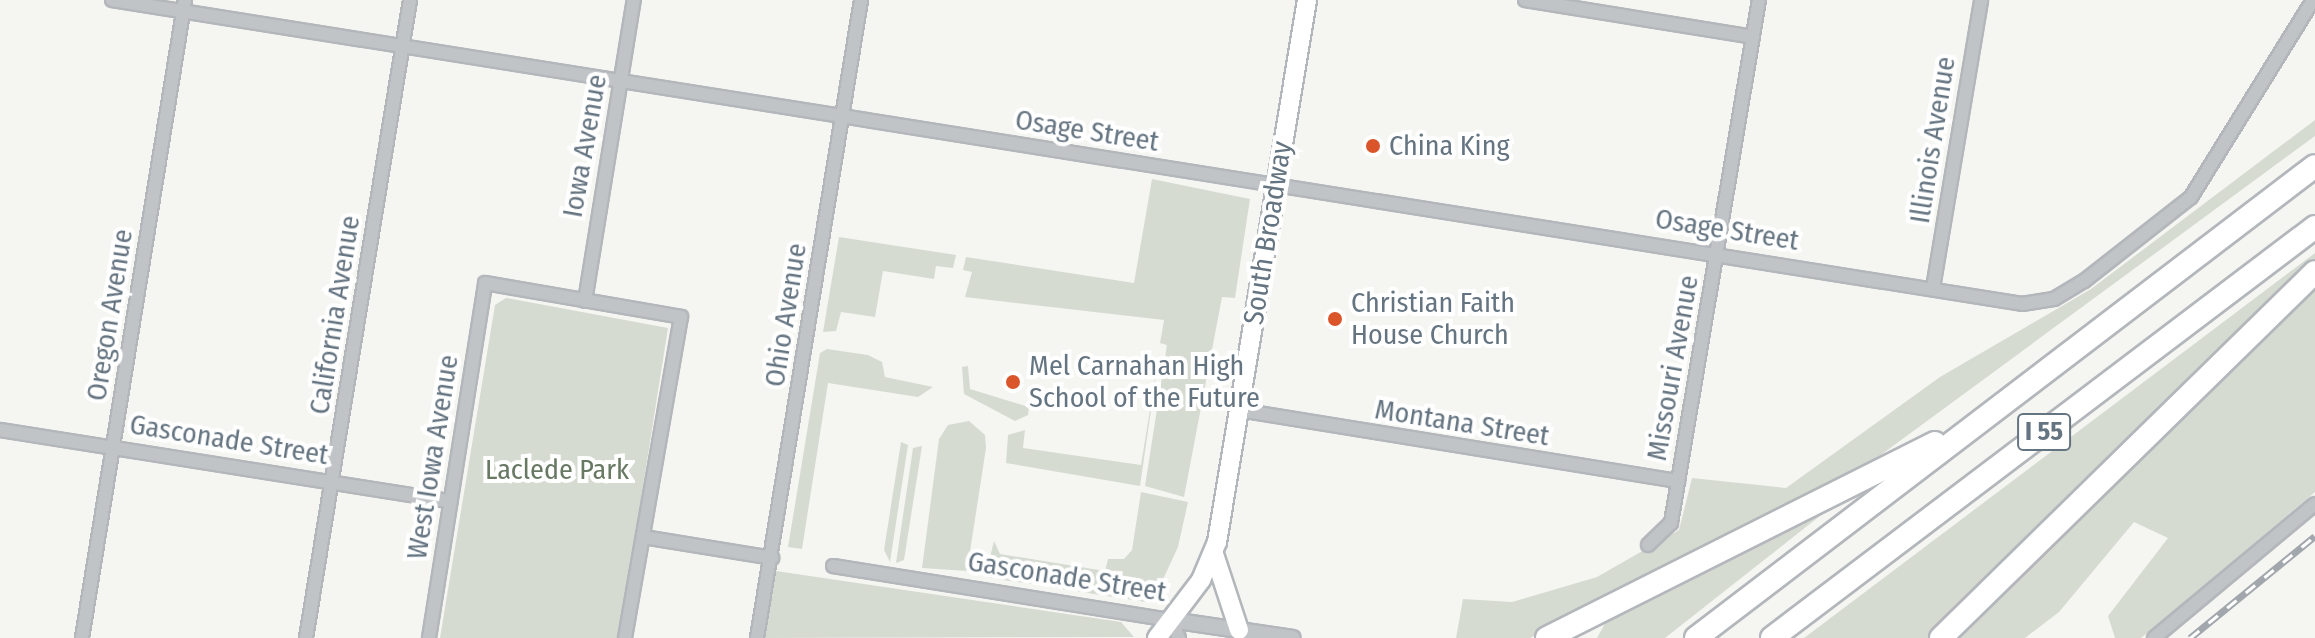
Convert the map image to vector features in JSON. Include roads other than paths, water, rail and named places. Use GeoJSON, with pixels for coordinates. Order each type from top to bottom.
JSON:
{"type":"FeatureCollection","features":[{"type":"Feature","properties":{"kind":"highway","name":"I 55"},"geometry":{"type":"LineString","coordinates":[[1696,638],[2315,166]]}},
{"type":"Feature","properties":{"kind":"highway","name":"I 55"},"geometry":{"type":"LineString","coordinates":[[1772,638],[2315,227]]}},
{"type":"Feature","properties":{"kind":"highway"},"geometry":{"type":"LineString","coordinates":[[1941,638],[2315,272]]}},
{"type":"Feature","properties":{"kind":"highway"},"geometry":{"type":"LineString","coordinates":[[1547,638],[1983,419]]}},
{"type":"Feature","properties":{"kind":"highway"},"geometry":{"type":"LineString","coordinates":[[1588,638],[1601,612]]}},
{"type":"Feature","properties":{"kind":"main road","name":"South Broadway"},"geometry":{"type":"LineString","coordinates":[[1157,638],[1214,554],[1307,0]]}},
{"type":"Feature","properties":{"kind":"main road"},"geometry":{"type":"LineString","coordinates":[[1214,554],[1239,630]]}},
{"type":"Feature","properties":{"kind":"street","name":"Osage Street"},"geometry":{"type":"LineString","coordinates":[[112,0],[184,5],[402,47],[1716,253],[2022,304],[2054,299],[2191,197],[2313,5]]}},
{"type":"Feature","properties":{"kind":"street","name":"California Avenue"},"geometry":{"type":"LineString","coordinates":[[306,638],[410,0]]}},
{"type":"Feature","properties":{"kind":"street","name":"Iowa Avenue"},"geometry":{"type":"LineString","coordinates":[[585,301],[634,0]]}},
{"type":"Feature","properties":{"kind":"street","name":"Ohio Avenue"},"geometry":{"type":"LineString","coordinates":[[757,638],[861,0]]}},
{"type":"Feature","properties":{"kind":"street"},"geometry":{"type":"LineString","coordinates":[[1525,0],[1753,37]]}},
{"type":"Feature","properties":{"kind":"street","name":"Missouri Avenue"},"geometry":{"type":"LineString","coordinates":[[1648,545],[1671,523],[1759,0]]}},
{"type":"Feature","properties":{"kind":"street","name":"Illinois Avenue"},"geometry":{"type":"LineString","coordinates":[[1933,288],[1981,0]]}},
{"type":"Feature","properties":{"kind":"street","name":"Oregon Avenue"},"geometry":{"type":"LineString","coordinates":[[82,638],[184,5]]}},
{"type":"Feature","properties":{"kind":"street","name":"West Iowa Avenue"},"geometry":{"type":"LineString","coordinates":[[429,638],[485,283],[585,301]]}},
{"type":"Feature","properties":{"kind":"street"},"geometry":{"type":"LineString","coordinates":[[585,301],[681,317],[625,638]]}},
{"type":"Feature","properties":{"kind":"street","name":"Montana Street"},"geometry":{"type":"LineString","coordinates":[[1239,410],[1678,481]]}},
{"type":"Feature","properties":{"kind":"street","name":"Gasconade Street"},"geometry":{"type":"LineString","coordinates":[[0,430],[450,501]]}},
{"type":"Feature","properties":{"kind":"street"},"geometry":{"type":"LineString","coordinates":[[2154,638],[2315,504]]}},
{"type":"Feature","properties":{"kind":"street"},"geometry":{"type":"LineString","coordinates":[[643,537],[772,558]]}},
{"type":"Feature","properties":{"kind":"street","name":"Gasconade Street"},"geometry":{"type":"LineString","coordinates":[[833,566],[1171,620],[1211,632],[1239,630],[1293,638]]}},
{"type":"Feature","properties":{"kind":"street"},"geometry":{"type":"LineString","coordinates":[[1171,620],[1179,638]]}},
{"type":"Feature","properties":{"kind":"railway"},"geometry":{"type":"LineString","coordinates":[[2190,638],[2315,536]]}},
{"type":"Feature","properties":{"kind":"place","name":"China King"},"geometry":{"type":"Point","coordinates":[1373,146]}},
{"type":"Feature","properties":{"kind":"place","name":"Christian Faith House Church"},"geometry":{"type":"Point","coordinates":[1335,319]}},
{"type":"Feature","properties":{"kind":"place","name":"Mel Carnahan High School of the Future"},"geometry":{"type":"Point","coordinates":[1013,382]}},
{"type":"Feature","properties":{"kind":"park label","name":"Laclede Park"},"geometry":{"type":"Point","coordinates":[557,470]}}]}
